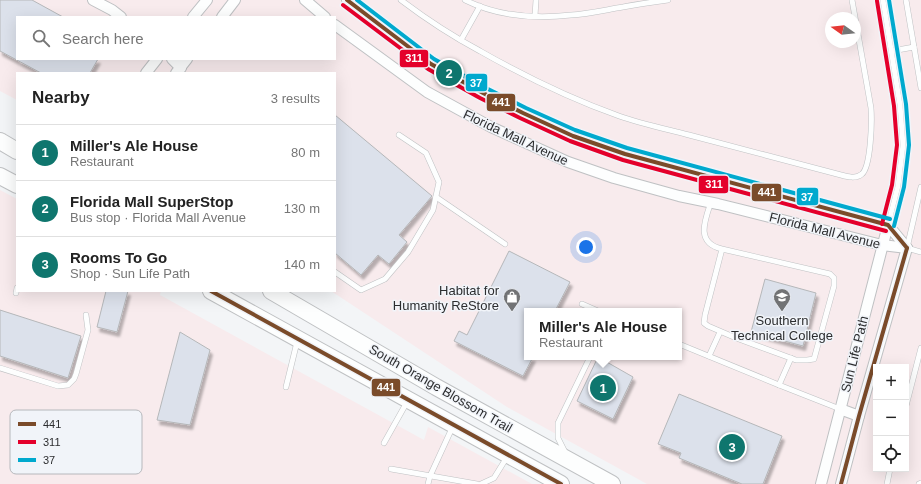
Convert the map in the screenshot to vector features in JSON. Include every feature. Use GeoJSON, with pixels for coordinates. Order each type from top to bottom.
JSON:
{"type":"FeatureCollection","features":[{"type":"Feature","properties":{"kind":"main road"},"geometry":{"type":"LineString","coordinates":[[0,141],[16,150]]}},
{"type":"Feature","properties":{"kind":"main road"},"geometry":{"type":"LineString","coordinates":[[0,176],[16,184]]}},
{"type":"Feature","properties":{"kind":"main road","name":"South Orange Blossom Trail"},"geometry":{"type":"LineString","coordinates":[[213,292],[561,484]]}},
{"type":"Feature","properties":{"kind":"main road","name":"South Orange Blossom Trail"},"geometry":{"type":"LineString","coordinates":[[273,292],[442,390],[612,484]]}},
{"type":"Feature","properties":{"kind":"street"},"geometry":{"type":"LineString","coordinates":[[93,0],[120,16]]}},
{"type":"Feature","properties":{"kind":"street"},"geometry":{"type":"LineString","coordinates":[[194,16],[207,0]]}},
{"type":"Feature","properties":{"kind":"street"},"geometry":{"type":"LineString","coordinates":[[223,16],[235,0]]}},
{"type":"Feature","properties":{"kind":"street"},"geometry":{"type":"LineString","coordinates":[[305,0],[324,16]]}},
{"type":"Feature","properties":{"kind":"street","name":"Florida Mall Avenue"},"geometry":{"type":"LineString","coordinates":[[347,0],[384,30],[432,64],[523,114],[573,136],[625,154],[888,225],[907,248]]}},
{"type":"Feature","properties":{"kind":"street","name":"Florida Mall Avenue"},"geometry":{"type":"LineString","coordinates":[[336,26],[427,92],[491,128],[568,162],[621,180],[679,196],[711,202],[882,245],[907,248]]}},
{"type":"Feature","properties":{"kind":"street"},"geometry":{"type":"LineString","coordinates":[[147,72],[156,60]]}},
{"type":"Feature","properties":{"kind":"street"},"geometry":{"type":"LineString","coordinates":[[173,60],[178,70],[187,60]]}},
{"type":"Feature","properties":{"kind":"street","name":"Sun Life Path"},"geometry":{"type":"LineString","coordinates":[[821,484],[888,225]]}},
{"type":"Feature","properties":{"kind":"street","name":"Sun Life Path"},"geometry":{"type":"LineString","coordinates":[[841,484],[907,248]]}},
{"type":"Feature","properties":{"kind":"street"},"geometry":{"type":"LineString","coordinates":[[840,409],[859,416]]}},
{"type":"Feature","properties":{"kind":"lane"},"geometry":{"type":"LineString","coordinates":[[401,0],[461,40],[503,64],[555,90],[588,104],[619,116],[654,126],[841,175],[856,177],[862,175],[865,170],[872,122],[871,108],[852,0]]}},
{"type":"Feature","properties":{"kind":"lane"},"geometry":{"type":"LineString","coordinates":[[465,0],[506,13],[535,16],[573,15],[666,0]]}},
{"type":"Feature","properties":{"kind":"lane"},"geometry":{"type":"LineString","coordinates":[[535,16],[536,0]]}},
{"type":"Feature","properties":{"kind":"lane"},"geometry":{"type":"LineString","coordinates":[[883,0],[900,105],[903,145],[898,186],[888,225]]}},
{"type":"Feature","properties":{"kind":"lane"},"geometry":{"type":"LineString","coordinates":[[906,0],[921,88]]}},
{"type":"Feature","properties":{"kind":"lane"},"geometry":{"type":"LineString","coordinates":[[461,40],[480,6]]}},
{"type":"Feature","properties":{"kind":"lane"},"geometry":{"type":"LineString","coordinates":[[892,51],[914,47]]}},
{"type":"Feature","properties":{"kind":"lane"},"geometry":{"type":"LineString","coordinates":[[336,273],[361,290],[385,279],[408,252],[433,210],[439,182],[426,152],[399,135]]}},
{"type":"Feature","properties":{"kind":"lane"},"geometry":{"type":"LineString","coordinates":[[921,187],[907,248],[921,252]]}},
{"type":"Feature","properties":{"kind":"lane"},"geometry":{"type":"LineString","coordinates":[[436,197],[505,244]]}},
{"type":"Feature","properties":{"kind":"lane"},"geometry":{"type":"LineString","coordinates":[[711,202],[704,223],[704,235],[710,244],[718,248],[830,274],[834,278],[834,286],[814,359],[796,360],[720,332],[704,323],[722,249]]}},
{"type":"Feature","properties":{"kind":"lane"},"geometry":{"type":"LineString","coordinates":[[582,304],[591,308]]}},
{"type":"Feature","properties":{"kind":"lane"},"geometry":{"type":"LineString","coordinates":[[0,368],[58,386],[68,385],[74,380],[88,330],[86,315]]}},
{"type":"Feature","properties":{"kind":"lane"},"geometry":{"type":"LineString","coordinates":[[709,356],[720,332]]}},
{"type":"Feature","properties":{"kind":"lane"},"geometry":{"type":"LineString","coordinates":[[286,387],[298,339]]}},
{"type":"Feature","properties":{"kind":"lane"},"geometry":{"type":"LineString","coordinates":[[682,345],[840,409]]}},
{"type":"Feature","properties":{"kind":"lane"},"geometry":{"type":"LineString","coordinates":[[908,400],[921,348]]}},
{"type":"Feature","properties":{"kind":"lane"},"geometry":{"type":"LineString","coordinates":[[779,385],[791,358]]}},
{"type":"Feature","properties":{"kind":"lane"},"geometry":{"type":"LineString","coordinates":[[569,460],[558,438],[558,423],[589,360]]}},
{"type":"Feature","properties":{"kind":"lane"},"geometry":{"type":"LineString","coordinates":[[384,443],[408,400]]}},
{"type":"Feature","properties":{"kind":"lane"},"geometry":{"type":"LineString","coordinates":[[428,484],[430,476],[454,425]]}},
{"type":"Feature","properties":{"kind":"lane"},"geometry":{"type":"LineString","coordinates":[[482,484],[494,478],[508,455]]}},
{"type":"Feature","properties":{"kind":"lane"},"geometry":{"type":"LineString","coordinates":[[391,469],[477,484]]}},
{"type":"Feature","properties":{"kind":"lane"},"geometry":{"type":"LineString","coordinates":[[887,484],[889,472]]}},
{"type":"Feature","properties":{"kind":"shaded area"},"geometry":{"type":"Polygon","coordinates":[[[0,0],[921,0],[921,484],[647,484],[507,407],[333,292],[336,292],[336,72],[16,72],[16,99],[0,91],[0,0]]]}},
{"type":"Feature","properties":{"kind":"shaded area"},"geometry":{"type":"Polygon","coordinates":[[[0,190],[16,198],[16,292],[161,292],[160,295],[424,440],[428,427],[532,484],[0,484],[0,190]]]}},
{"type":"Feature","properties":{"kind":"building"},"geometry":{"type":"Polygon","coordinates":[[[0,0],[32,0],[61,16],[16,16],[16,60],[0,51],[0,0]]]}},
{"type":"Feature","properties":{"kind":"building"},"geometry":{"type":"Polygon","coordinates":[[[17,60],[97,60],[91,72],[39,72],[17,60]]]}},
{"type":"Feature","properties":{"kind":"building"},"geometry":{"type":"Polygon","coordinates":[[[336,116],[432,196],[399,235],[407,242],[389,264],[378,255],[361,275],[336,254],[336,116]]]}},
{"type":"Feature","properties":{"kind":"building"},"geometry":{"type":"Polygon","coordinates":[[[509,251],[570,282],[557,308],[524,308],[524,360],[531,360],[523,376],[454,341],[459,331],[467,335],[509,251]]]}},
{"type":"Feature","properties":{"kind":"building"},"geometry":{"type":"Polygon","coordinates":[[[765,279],[816,293],[803,346],[751,332],[765,279]]]}},
{"type":"Feature","properties":{"kind":"building"},"geometry":{"type":"Polygon","coordinates":[[[106,292],[128,292],[117,332],[97,327],[106,292]]]}},
{"type":"Feature","properties":{"kind":"building"},"geometry":{"type":"Polygon","coordinates":[[[0,310],[81,336],[68,378],[0,356],[0,310]]]}},
{"type":"Feature","properties":{"kind":"building"},"geometry":{"type":"Polygon","coordinates":[[[180,332],[210,350],[190,425],[157,420],[180,332]]]}},
{"type":"Feature","properties":{"kind":"building"},"geometry":{"type":"Polygon","coordinates":[[[597,360],[603,360],[633,377],[613,419],[577,401],[597,360]]]}},
{"type":"Feature","properties":{"kind":"building"},"geometry":{"type":"Polygon","coordinates":[[[679,394],[782,436],[763,484],[742,484],[679,458],[681,453],[658,444],[679,394]]]}},
{"type":"Feature","properties":{"kind":"transit line","name":"441"},"geometry":{"type":"LineString","coordinates":[[347,0],[431,64],[483,93],[573,136],[625,154],[888,225],[907,248]]}},
{"type":"Feature","properties":{"kind":"transit line","name":"37"},"geometry":{"type":"LineString","coordinates":[[357,0],[434,59],[486,88],[575,130],[627,148],[890,219]]}},
{"type":"Feature","properties":{"kind":"transit line","name":"37"},"geometry":{"type":"LineString","coordinates":[[889,0],[906,104],[909,145],[904,187],[894,226]]}},
{"type":"Feature","properties":{"kind":"transit line","name":"311"},"geometry":{"type":"LineString","coordinates":[[877,1],[894,106],[897,145],[892,185],[882,224]]}},
{"type":"Feature","properties":{"kind":"transit line","name":"311"},"geometry":{"type":"LineString","coordinates":[[343,5],[428,69],[480,98],[570,141],[623,160],[886,231]]}},
{"type":"Feature","properties":{"kind":"transit line","name":"441"},"geometry":{"type":"LineString","coordinates":[[841,484],[907,248]]}},
{"type":"Feature","properties":{"kind":"transit line","name":"441"},"geometry":{"type":"LineString","coordinates":[[213,292],[561,484]]}},
{"type":"Feature","properties":{"kind":"place","name":"Florida Mall SuperStop"},"geometry":{"type":"Point","coordinates":[449,73]}},
{"type":"Feature","properties":{"kind":"place","name":"Habitat for Humanity ReStore"},"geometry":{"type":"Point","coordinates":[512,312]}},
{"type":"Feature","properties":{"kind":"place","name":"Southern Technical College"},"geometry":{"type":"Point","coordinates":[782,312]}},
{"type":"Feature","properties":{"kind":"place","name":"Miller's Ale House"},"geometry":{"type":"Point","coordinates":[603,388]}},
{"type":"Feature","properties":{"kind":"place","name":"Rooms To Go"},"geometry":{"type":"Point","coordinates":[732,447]}}]}
